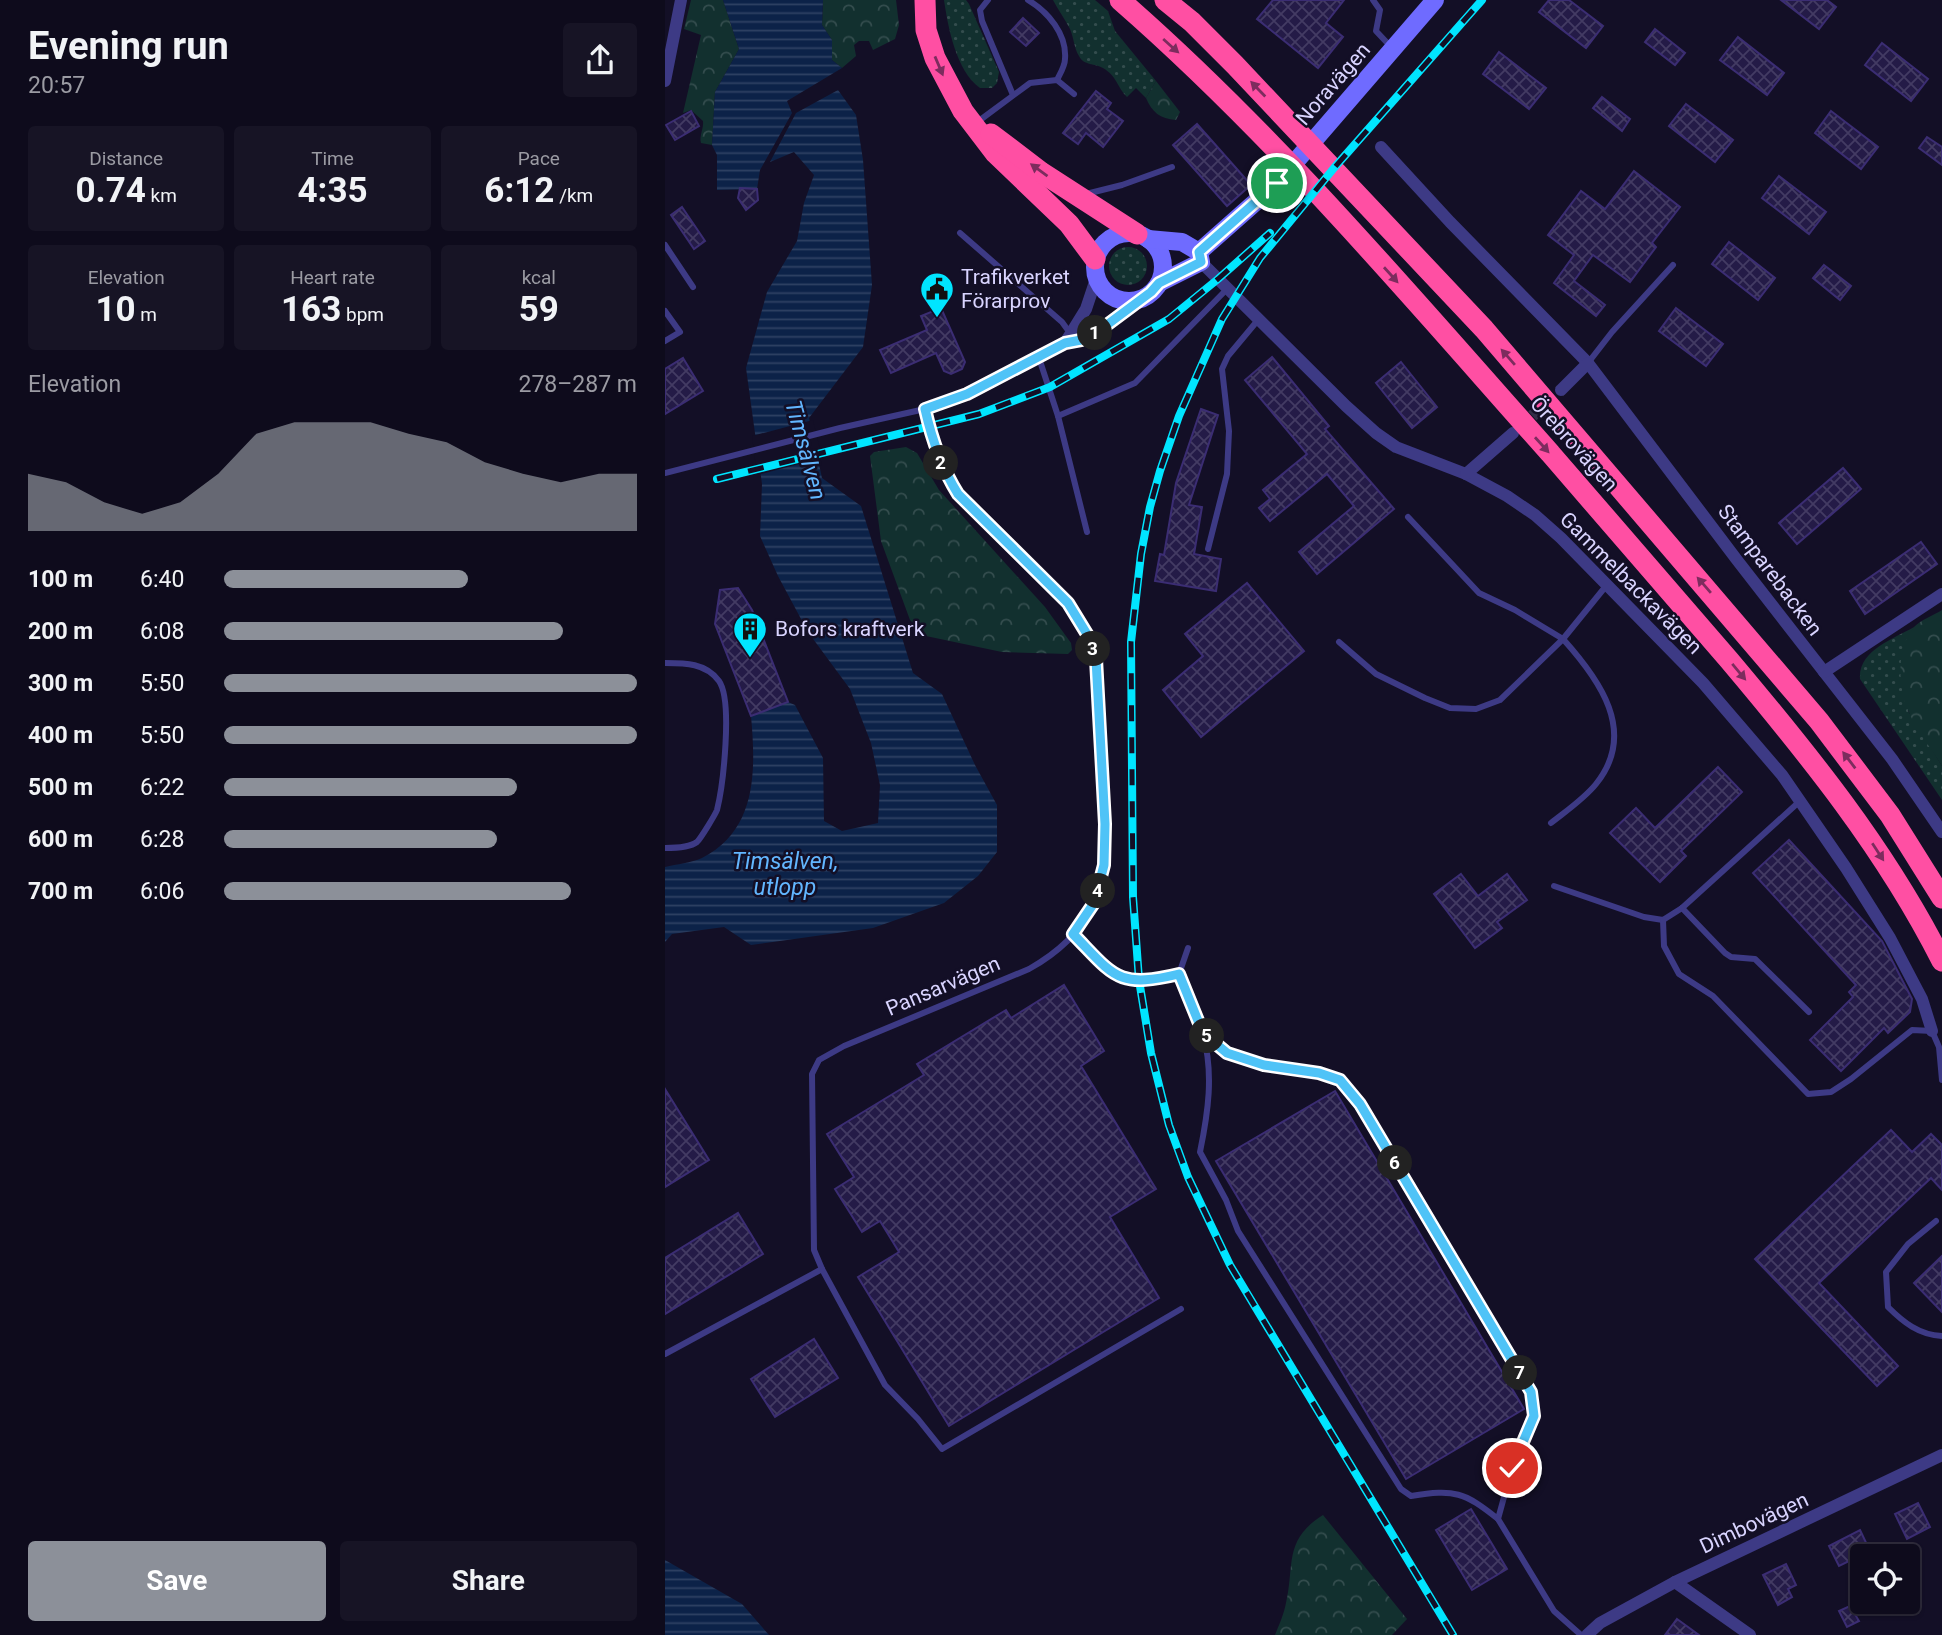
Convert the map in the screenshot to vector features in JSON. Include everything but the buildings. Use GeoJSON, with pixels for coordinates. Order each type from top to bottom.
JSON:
{"type":"FeatureCollection","features":[{"type":"Feature","properties":{"kind":"highway"},"geometry":{"type":"LineString","coordinates":[[925,0],[926,30],[935,58],[951,92],[995,153],[1064,202],[1143,237]]}},
{"type":"Feature","properties":{"kind":"highway","name":"Örebrovägen"},"geometry":{"type":"LineString","coordinates":[[1120,0],[1205,76],[1260,134],[1345,225],[1639,554],[1804,751],[1855,817],[1906,897],[1942,961]]}},
{"type":"Feature","properties":{"kind":"highway","name":"Örebrovägen"},"geometry":{"type":"LineString","coordinates":[[1165,0],[1192,22],[1484,329],[1819,721],[1890,815],[1942,898]]}},
{"type":"Feature","properties":{"kind":"highway"},"geometry":{"type":"LineString","coordinates":[[1064,202],[1069,224],[1095,269]]}},
{"type":"Feature","properties":{"kind":"street"},"geometry":{"type":"LineString","coordinates":[[665,81],[681,0]]}},
{"type":"Feature","properties":{"kind":"street","name":"Noravägen"},"geometry":{"type":"LineString","coordinates":[[1159,283],[1200,257],[1277,183],[1435,0]]}},
{"type":"Feature","properties":{"kind":"street","name":"Stamparebacken"},"geometry":{"type":"LineString","coordinates":[[1381,147],[1588,363],[1892,758],[1942,832]]}},
{"type":"Feature","properties":{"kind":"street"},"geometry":{"type":"LineString","coordinates":[[967,394],[1039,358],[1068,338],[1086,309],[1100,248],[1108,239],[1125,233],[1182,242],[1200,257]]}},
{"type":"Feature","properties":{"kind":"street"},"geometry":{"type":"LineString","coordinates":[[1068,338],[1081,340],[1100,330],[1159,283],[1162,271],[1160,253],[1143,237]]}},
{"type":"Feature","properties":{"kind":"street","name":"Gammelbackavägen"},"geometry":{"type":"LineString","coordinates":[[1200,257],[1228,288],[1376,433],[1396,447],[1466,474],[1507,496],[1535,516],[1712,692],[1800,801],[1846,868],[1890,938],[1921,999],[1931,1031]]}},
{"type":"Feature","properties":{"kind":"street"},"geometry":{"type":"LineString","coordinates":[[1095,269],[1111,296],[1122,300],[1141,299]]}},
{"type":"Feature","properties":{"kind":"street"},"geometry":{"type":"LineString","coordinates":[[1561,390],[1588,363]]}},
{"type":"Feature","properties":{"kind":"street"},"geometry":{"type":"LineString","coordinates":[[1466,474],[1513,433]]}},
{"type":"Feature","properties":{"kind":"street"},"geometry":{"type":"LineString","coordinates":[[1824,672],[1942,594]]}},
{"type":"Feature","properties":{"kind":"street","name":"Dimbovägen"},"geometry":{"type":"LineString","coordinates":[[1587,1635],[1600,1623],[1675,1582],[1942,1455]]}},
{"type":"Feature","properties":{"kind":"street"},"geometry":{"type":"LineString","coordinates":[[1675,1582],[1750,1635]]}},
{"type":"Feature","properties":{"kind":"lane"},"geometry":{"type":"LineString","coordinates":[[988,0],[980,10],[982,20],[1013,95]]}},
{"type":"Feature","properties":{"kind":"lane"},"geometry":{"type":"LineString","coordinates":[[1028,0],[1055,24],[1062,39],[1065,60],[1057,80]]}},
{"type":"Feature","properties":{"kind":"lane"},"geometry":{"type":"LineString","coordinates":[[1373,0],[1380,10],[1375,31],[1393,50]]}},
{"type":"Feature","properties":{"kind":"lane"},"geometry":{"type":"LineString","coordinates":[[974,124],[1030,83],[1057,80],[1074,94]]}},
{"type":"Feature","properties":{"kind":"lane"},"geometry":{"type":"LineString","coordinates":[[1064,202],[1172,167]]}},
{"type":"Feature","properties":{"kind":"lane"},"geometry":{"type":"LineString","coordinates":[[960,233],[1062,322],[1068,338]]}},
{"type":"Feature","properties":{"kind":"lane"},"geometry":{"type":"LineString","coordinates":[[665,245],[693,287]]}},
{"type":"Feature","properties":{"kind":"lane"},"geometry":{"type":"LineString","coordinates":[[1588,363],[1612,332],[1673,265]]}},
{"type":"Feature","properties":{"kind":"lane"},"geometry":{"type":"LineString","coordinates":[[1058,416],[1135,383],[1228,288]]}},
{"type":"Feature","properties":{"kind":"lane"},"geometry":{"type":"LineString","coordinates":[[665,311],[680,332],[665,341]]}},
{"type":"Feature","properties":{"kind":"lane"},"geometry":{"type":"LineString","coordinates":[[1208,549],[1227,474],[1229,431],[1222,369],[1228,356],[1259,318]]}},
{"type":"Feature","properties":{"kind":"lane"},"geometry":{"type":"LineString","coordinates":[[1039,358],[1058,416],[1087,532]]}},
{"type":"Feature","properties":{"kind":"lane"},"geometry":{"type":"LineString","coordinates":[[665,473],[925,409],[967,394]]}},
{"type":"Feature","properties":{"kind":"lane","name":"Pansarvägen"},"geometry":{"type":"LineString","coordinates":[[822,1269],[814,1250],[813,1074],[819,1060],[843,1046],[1029,969],[1056,951],[1073,934],[1094,903],[1104,865],[1105,824],[1096,659],[1090,639],[1068,603],[958,494],[937,454],[925,409]]}},
{"type":"Feature","properties":{"kind":"lane"},"geometry":{"type":"LineString","coordinates":[[1408,517],[1479,593],[1539,623],[1563,639],[1600,685],[1612,712],[1615,738],[1609,760],[1597,783],[1551,823]]}},
{"type":"Feature","properties":{"kind":"lane"},"geometry":{"type":"LineString","coordinates":[[1339,642],[1376,674],[1450,708],[1476,709],[1500,700],[1563,639],[1607,586]]}},
{"type":"Feature","properties":{"kind":"lane"},"geometry":{"type":"LineString","coordinates":[[665,663],[697,665],[710,671],[721,683],[725,695],[727,732],[716,811],[697,842],[679,848],[665,848]]}},
{"type":"Feature","properties":{"kind":"lane"},"geometry":{"type":"LineString","coordinates":[[1554,886],[1644,917],[1663,920],[1682,908],[1800,801]]}},
{"type":"Feature","properties":{"kind":"lane"},"geometry":{"type":"LineString","coordinates":[[1682,908],[1725,953],[1731,957],[1755,959],[1809,1012]]}},
{"type":"Feature","properties":{"kind":"lane"},"geometry":{"type":"LineString","coordinates":[[1663,920],[1664,946],[1679,974],[1713,996],[1808,1094],[1831,1092],[1912,1030],[1931,1031],[1939,1047],[1942,1080]]}},
{"type":"Feature","properties":{"kind":"lane"},"geometry":{"type":"LineString","coordinates":[[1073,934],[1119,978],[1153,981],[1179,974]]}},
{"type":"Feature","properties":{"kind":"lane"},"geometry":{"type":"LineString","coordinates":[[1188,948],[1179,974],[1203,1033],[1209,1067],[1209,1107],[1200,1153],[1226,1200],[1238,1231],[1401,1489],[1411,1496],[1454,1492],[1475,1500],[1498,1519],[1554,1611],[1581,1635]]}},
{"type":"Feature","properties":{"kind":"lane"},"geometry":{"type":"LineString","coordinates":[[1203,1033],[1227,1053],[1264,1065],[1319,1073],[1340,1080],[1360,1104],[1531,1392],[1534,1416],[1512,1468],[1498,1519]]}},
{"type":"Feature","properties":{"kind":"lane"},"geometry":{"type":"LineString","coordinates":[[1935,1221],[1908,1244],[1886,1272],[1888,1307],[1903,1322],[1930,1335],[1942,1336]]}},
{"type":"Feature","properties":{"kind":"lane"},"geometry":{"type":"LineString","coordinates":[[665,1354],[822,1269],[885,1385],[942,1449],[1181,1309]]}},
{"type":"Feature","properties":{"kind":"green space"},"geometry":{"type":"Polygon","coordinates":[[[691,0],[723,0],[739,49],[715,92],[712,145],[701,143],[703,121],[691,110],[683,113],[701,35],[684,29],[691,0]]]}},
{"type":"Feature","properties":{"kind":"green space"},"geometry":{"type":"Polygon","coordinates":[[[823,0],[896,0],[899,25],[895,39],[873,50],[869,41],[859,41],[854,45],[856,56],[842,68],[832,60],[832,40],[822,25],[823,0]]]}},
{"type":"Feature","properties":{"kind":"green space"},"geometry":{"type":"Polygon","coordinates":[[[944,0],[966,0],[969,4],[999,72],[997,83],[992,88],[980,88],[959,60],[944,0]]]}},
{"type":"Feature","properties":{"kind":"green space"},"geometry":{"type":"Polygon","coordinates":[[[1053,0],[1095,0],[1108,11],[1115,31],[1156,81],[1146,98],[1136,88],[1127,97],[1108,71],[1081,59],[1070,29],[1053,0]]]}},
{"type":"Feature","properties":{"kind":"green space"},"geometry":{"type":"Polygon","coordinates":[[[1156,81],[1180,112],[1176,120],[1161,116],[1148,103],[1146,98],[1156,81]]]}},
{"type":"Feature","properties":{"kind":"green space"},"geometry":{"type":"Polygon","coordinates":[[[1128,247],[1142,252],[1147,266],[1142,280],[1128,285],[1114,280],[1109,266],[1114,252],[1128,247]]]}},
{"type":"Feature","properties":{"kind":"green space"},"geometry":{"type":"Polygon","coordinates":[[[906,447],[917,453],[939,490],[1045,607],[1071,643],[1072,650],[1068,654],[1002,652],[926,636],[910,620],[881,541],[870,456],[874,452],[906,447]]]}},
{"type":"Feature","properties":{"kind":"green space"},"geometry":{"type":"Polygon","coordinates":[[[1942,610],[1942,766],[1908,710],[1902,690],[1900,667],[1908,635],[1914,627],[1942,610]]]}},
{"type":"Feature","properties":{"kind":"green space"},"geometry":{"type":"Polygon","coordinates":[[[1914,627],[1908,637],[1908,711],[1942,766],[1942,800],[1860,679],[1861,669],[1871,653],[1914,627]]]}},
{"type":"Feature","properties":{"kind":"green space"},"geometry":{"type":"Polygon","coordinates":[[[1323,1515],[1407,1619],[1392,1635],[1275,1635],[1285,1607],[1296,1544],[1310,1524],[1323,1515]]]}},
{"type":"Feature","properties":{"kind":"water"},"geometry":{"type":"Polygon","coordinates":[[[723,0],[823,0],[822,25],[832,40],[832,60],[842,68],[787,101],[792,113],[760,170],[757,189],[717,190],[717,155],[712,145],[715,92],[739,49],[723,0]]]}},
{"type":"Feature","properties":{"kind":"water"},"geometry":{"type":"Polygon","coordinates":[[[838,90],[856,115],[863,160],[872,285],[863,347],[809,418],[822,478],[861,506],[913,673],[942,694],[997,805],[997,852],[978,876],[944,903],[873,928],[751,945],[724,927],[672,934],[665,942],[665,867],[698,860],[720,846],[734,832],[743,815],[752,778],[751,716],[788,702],[795,705],[823,758],[824,821],[842,831],[878,823],[880,785],[871,743],[850,689],[808,632],[760,536],[762,484],[746,368],[767,292],[797,241],[804,203],[814,175],[794,152],[770,162],[796,113],[838,90]]]}},
{"type":"Feature","properties":{"kind":"water"},"geometry":{"type":"Polygon","coordinates":[[[665,1560],[742,1604],[769,1635],[665,1635],[665,1560]]]}},
{"type":"Feature","properties":{"kind":"pier"},"geometry":{"type":"Polygon","coordinates":[[[813,420],[822,458],[757,475],[752,436],[813,420]]]}},
{"type":"Feature","properties":{"kind":"tunnel"},"geometry":{"type":"LineString","coordinates":[[1519,428],[1561,390]]}},
{"type":"Feature","properties":{"kind":"railway"},"geometry":{"type":"LineString","coordinates":[[1453,1635],[1230,1265],[1188,1177],[1169,1125],[1151,1053],[1139,980],[1133,897],[1131,642],[1141,554],[1160,471],[1179,416],[1222,319],[1260,258],[1334,168],[1482,0]]}},
{"type":"Feature","properties":{"kind":"railway"},"geometry":{"type":"LineString","coordinates":[[717,479],[979,414],[1050,387],[1169,319],[1270,233]]}},
{"type":"Feature","properties":{"kind":"place","name":"Trafikverket Förarprov"},"geometry":{"type":"Point","coordinates":[937,319]}},
{"type":"Feature","properties":{"kind":"place","name":"Bofors kraftverk"},"geometry":{"type":"Point","coordinates":[750,659]}},
{"type":"Feature","properties":{"kind":"route"},"geometry":{"type":"LineString","coordinates":[[1277,183],[1199,252],[1201,262],[1159,283],[1100,330],[1081,340],[1065,343],[967,394],[925,409],[937,454],[958,494],[1068,603],[1081,621],[1096,659],[1105,824],[1104,865],[1094,903],[1073,934],[1119,978],[1153,981],[1179,974],[1203,1033],[1227,1053],[1264,1065],[1319,1073],[1340,1080],[1360,1104],[1531,1392],[1534,1416],[1512,1468]]}},
{"type":"Feature","properties":{"kind":"water label","name":"Timsälven"},"geometry":{"type":"Point","coordinates":[806,450]}},
{"type":"Feature","properties":{"kind":"water label","name":"Timsälven, utlopp"},"geometry":{"type":"Point","coordinates":[785,874]}}]}
